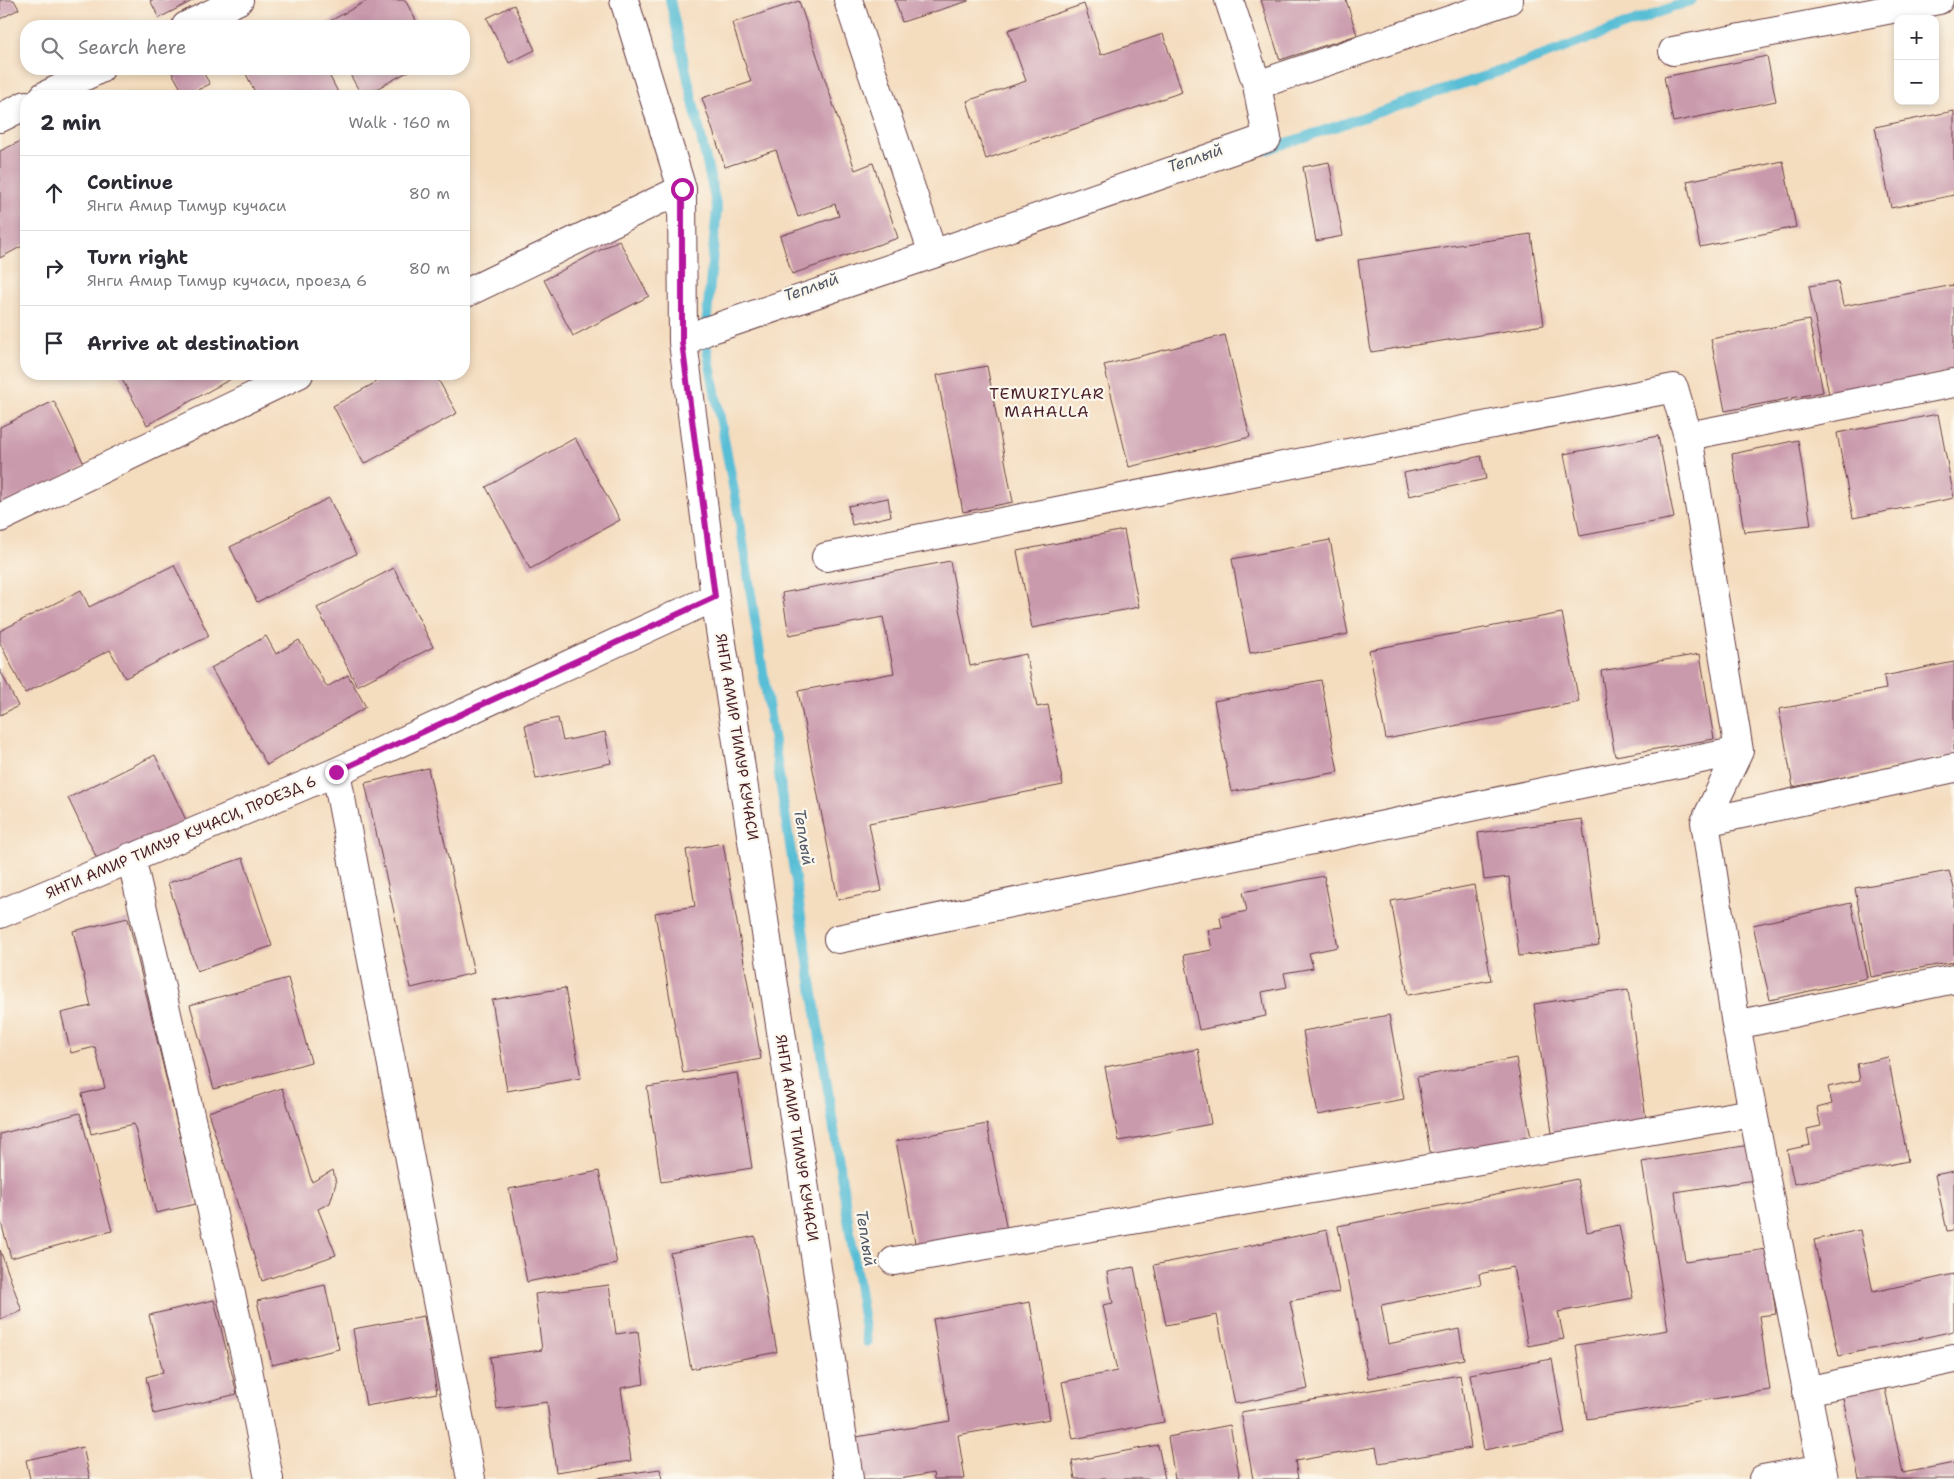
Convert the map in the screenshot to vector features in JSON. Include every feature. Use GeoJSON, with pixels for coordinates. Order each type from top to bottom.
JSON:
{"type":"FeatureCollection","features":[{"type":"Feature","properties":{"kind":"street"},"geometry":{"type":"LineString","coordinates":[[198,20],[239,0]]}},
{"type":"Feature","properties":{"kind":"street","name":"ЯНГИ АМИР ТИМУР КУЧАСИ"},"geometry":{"type":"LineString","coordinates":[[624,0],[682,189],[682,342],[715,597],[849,1479]]}},
{"type":"Feature","properties":{"kind":"street"},"geometry":{"type":"LineString","coordinates":[[848,0],[932,254]]}},
{"type":"Feature","properties":{"kind":"street"},"geometry":{"type":"LineString","coordinates":[[682,342],[706,330],[1267,138],[1257,85],[1229,0]]}},
{"type":"Feature","properties":{"kind":"street"},"geometry":{"type":"LineString","coordinates":[[1257,85],[1508,0]]}},
{"type":"Feature","properties":{"kind":"street"},"geometry":{"type":"LineString","coordinates":[[1673,51],[1939,0]]}},
{"type":"Feature","properties":{"kind":"street"},"geometry":{"type":"LineString","coordinates":[[56,90],[88,75]]}},
{"type":"Feature","properties":{"kind":"street"},"geometry":{"type":"LineString","coordinates":[[0,118],[20,108]]}},
{"type":"Feature","properties":{"kind":"street"},"geometry":{"type":"LineString","coordinates":[[470,291],[682,189]]}},
{"type":"Feature","properties":{"kind":"street"},"geometry":{"type":"LineString","coordinates":[[0,518],[287,380]]}},
{"type":"Feature","properties":{"kind":"street"},"geometry":{"type":"LineString","coordinates":[[1688,436],[1954,383]]}},
{"type":"Feature","properties":{"kind":"street"},"geometry":{"type":"LineString","coordinates":[[826,557],[1674,388],[1688,436],[1739,751],[1705,822],[1736,1025],[1823,1473],[1763,1479]]}},
{"type":"Feature","properties":{"kind":"street","name":"ЯНГИ АМИР ТИМУР КУЧАСИ, ПРОЕЗД 6"},"geometry":{"type":"LineString","coordinates":[[0,914],[336,772],[715,597]]}},
{"type":"Feature","properties":{"kind":"street"},"geometry":{"type":"LineString","coordinates":[[838,939],[1739,751]]}},
{"type":"Feature","properties":{"kind":"street"},"geometry":{"type":"LineString","coordinates":[[1705,822],[1954,768]]}},
{"type":"Feature","properties":{"kind":"street"},"geometry":{"type":"LineString","coordinates":[[336,772],[471,1479]]}},
{"type":"Feature","properties":{"kind":"street"},"geometry":{"type":"LineString","coordinates":[[131,858],[247,1364],[269,1479]]}},
{"type":"Feature","properties":{"kind":"street"},"geometry":{"type":"LineString","coordinates":[[1736,1025],[1954,979]]}},
{"type":"Feature","properties":{"kind":"street"},"geometry":{"type":"LineString","coordinates":[[894,1261],[1752,1113]]}},
{"type":"Feature","properties":{"kind":"street"},"geometry":{"type":"LineString","coordinates":[[1806,1391],[1954,1359]]}},
{"type":"Feature","properties":{"kind":"building"},"geometry":{"type":"Polygon","coordinates":[[[0,0],[14,0],[19,9],[0,19],[0,0]]]}},
{"type":"Feature","properties":{"kind":"building"},"geometry":{"type":"Polygon","coordinates":[[[150,0],[194,0],[159,18],[150,0]]]}},
{"type":"Feature","properties":{"kind":"building"},"geometry":{"type":"Polygon","coordinates":[[[368,0],[405,0],[416,20],[332,20],[368,0]]]}},
{"type":"Feature","properties":{"kind":"building"},"geometry":{"type":"Polygon","coordinates":[[[895,0],[968,0],[968,1],[902,22],[895,0]]]}},
{"type":"Feature","properties":{"kind":"building"},"geometry":{"type":"Polygon","coordinates":[[[1261,0],[1346,0],[1357,35],[1280,60],[1261,0]]]}},
{"type":"Feature","properties":{"kind":"building"},"geometry":{"type":"Polygon","coordinates":[[[799,1],[855,170],[873,163],[898,238],[792,274],[780,236],[839,216],[835,204],[798,217],[776,150],[725,167],[702,98],[751,82],[732,23],[799,1]]]}},
{"type":"Feature","properties":{"kind":"building"},"geometry":{"type":"Polygon","coordinates":[[[1084,4],[1101,55],[1163,34],[1182,92],[986,159],[967,101],[1026,81],[1008,30],[1084,4]]]}},
{"type":"Feature","properties":{"kind":"building"},"geometry":{"type":"Polygon","coordinates":[[[514,5],[535,50],[509,63],[487,18],[514,5]]]}},
{"type":"Feature","properties":{"kind":"building"},"geometry":{"type":"Polygon","coordinates":[[[1767,56],[1776,101],[1673,122],[1664,77],[1767,56]]]}},
{"type":"Feature","properties":{"kind":"building"},"geometry":{"type":"Polygon","coordinates":[[[173,75],[205,75],[210,84],[198,90],[182,90],[173,75]]]}},
{"type":"Feature","properties":{"kind":"building"},"geometry":{"type":"Polygon","coordinates":[[[246,75],[329,75],[337,90],[254,90],[246,75]]]}},
{"type":"Feature","properties":{"kind":"building"},"geometry":{"type":"Polygon","coordinates":[[[350,75],[402,75],[374,90],[359,90],[350,75]]]}},
{"type":"Feature","properties":{"kind":"building"},"geometry":{"type":"Polygon","coordinates":[[[1954,111],[1954,195],[1891,208],[1875,127],[1954,111]]]}},
{"type":"Feature","properties":{"kind":"building"},"geometry":{"type":"Polygon","coordinates":[[[20,141],[20,247],[0,258],[0,151],[20,141]]]}},
{"type":"Feature","properties":{"kind":"building"},"geometry":{"type":"Polygon","coordinates":[[[1783,161],[1796,227],[1700,247],[1687,181],[1783,161]]]}},
{"type":"Feature","properties":{"kind":"building"},"geometry":{"type":"Polygon","coordinates":[[[1329,162],[1343,236],[1316,241],[1303,167],[1329,162]]]}},
{"type":"Feature","properties":{"kind":"building"},"geometry":{"type":"Polygon","coordinates":[[[1531,234],[1544,325],[1371,352],[1358,260],[1531,234]]]}},
{"type":"Feature","properties":{"kind":"building"},"geometry":{"type":"Polygon","coordinates":[[[619,240],[649,296],[573,336],[544,280],[619,240]]]}},
{"type":"Feature","properties":{"kind":"building"},"geometry":{"type":"Polygon","coordinates":[[[1838,281],[1843,306],[1954,285],[1954,371],[1829,395],[1809,286],[1838,281]]]}},
{"type":"Feature","properties":{"kind":"building"},"geometry":{"type":"Polygon","coordinates":[[[1809,320],[1823,392],[1725,411],[1711,339],[1809,320]]]}},
{"type":"Feature","properties":{"kind":"building"},"geometry":{"type":"Polygon","coordinates":[[[1225,335],[1250,437],[1129,467],[1104,365],[1225,335]]]}},
{"type":"Feature","properties":{"kind":"building"},"geometry":{"type":"Polygon","coordinates":[[[987,366],[1013,502],[963,512],[937,375],[987,366]]]}},
{"type":"Feature","properties":{"kind":"building"},"geometry":{"type":"Polygon","coordinates":[[[122,380],[229,380],[147,425],[122,380]]]}},
{"type":"Feature","properties":{"kind":"building"},"geometry":{"type":"Polygon","coordinates":[[[380,380],[438,380],[457,413],[364,464],[333,406],[380,380]]]}},
{"type":"Feature","properties":{"kind":"building"},"geometry":{"type":"Polygon","coordinates":[[[54,401],[85,466],[0,507],[0,427],[54,401]]]}},
{"type":"Feature","properties":{"kind":"building"},"geometry":{"type":"Polygon","coordinates":[[[1938,414],[1954,498],[1853,518],[1837,433],[1938,414]]]}},
{"type":"Feature","properties":{"kind":"building"},"geometry":{"type":"Polygon","coordinates":[[[1658,436],[1674,518],[1580,536],[1564,454],[1658,436]]]}},
{"type":"Feature","properties":{"kind":"building"},"geometry":{"type":"Polygon","coordinates":[[[575,438],[620,520],[530,569],[486,487],[575,438]]]}},
{"type":"Feature","properties":{"kind":"building"},"geometry":{"type":"Polygon","coordinates":[[[1798,440],[1811,525],[1744,532],[1732,454],[1798,440]]]}},
{"type":"Feature","properties":{"kind":"building"},"geometry":{"type":"Polygon","coordinates":[[[1481,456],[1486,479],[1409,496],[1404,473],[1481,456]]]}},
{"type":"Feature","properties":{"kind":"building"},"geometry":{"type":"Polygon","coordinates":[[[329,498],[356,554],[257,602],[230,547],[329,498]]]}},
{"type":"Feature","properties":{"kind":"building"},"geometry":{"type":"Polygon","coordinates":[[[888,498],[891,516],[852,525],[848,506],[888,498]]]}},
{"type":"Feature","properties":{"kind":"building"},"geometry":{"type":"Polygon","coordinates":[[[1124,530],[1139,607],[1032,628],[1017,551],[1124,530]]]}},
{"type":"Feature","properties":{"kind":"building"},"geometry":{"type":"Polygon","coordinates":[[[1330,540],[1348,634],[1250,653],[1232,559],[1330,540]]]}},
{"type":"Feature","properties":{"kind":"building"},"geometry":{"type":"Polygon","coordinates":[[[950,561],[970,666],[1026,654],[1037,707],[1048,705],[1063,785],[869,823],[882,891],[838,900],[798,691],[894,673],[883,617],[789,635],[782,593],[950,561]]]}},
{"type":"Feature","properties":{"kind":"building"},"geometry":{"type":"Polygon","coordinates":[[[174,565],[209,636],[125,678],[110,650],[25,693],[0,643],[0,631],[81,590],[89,607],[174,565]]]}},
{"type":"Feature","properties":{"kind":"building"},"geometry":{"type":"Polygon","coordinates":[[[394,568],[433,647],[357,686],[317,608],[394,568]]]}},
{"type":"Feature","properties":{"kind":"building"},"geometry":{"type":"Polygon","coordinates":[[[1562,613],[1579,702],[1386,739],[1369,650],[1562,613]]]}},
{"type":"Feature","properties":{"kind":"building"},"geometry":{"type":"Polygon","coordinates":[[[266,636],[276,654],[299,640],[327,687],[348,675],[366,707],[267,765],[211,668],[266,636]]]}},
{"type":"Feature","properties":{"kind":"building"},"geometry":{"type":"Polygon","coordinates":[[[1700,654],[1714,739],[1615,756],[1601,671],[1700,654]]]}},
{"type":"Feature","properties":{"kind":"building"},"geometry":{"type":"Polygon","coordinates":[[[1954,662],[1954,756],[1793,787],[1779,709],[1886,689],[1884,676],[1954,662]]]}},
{"type":"Feature","properties":{"kind":"building"},"geometry":{"type":"Polygon","coordinates":[[[0,670],[18,706],[0,715],[0,670]]]}},
{"type":"Feature","properties":{"kind":"building"},"geometry":{"type":"Polygon","coordinates":[[[1321,680],[1338,772],[1231,792],[1214,701],[1321,680]]]}},
{"type":"Feature","properties":{"kind":"building"},"geometry":{"type":"Polygon","coordinates":[[[558,718],[563,741],[605,732],[611,763],[536,779],[525,725],[558,718]]]}},
{"type":"Feature","properties":{"kind":"building"},"geometry":{"type":"Polygon","coordinates":[[[155,755],[186,820],[99,863],[68,798],[155,755]]]}},
{"type":"Feature","properties":{"kind":"building"},"geometry":{"type":"Polygon","coordinates":[[[428,768],[474,973],[411,988],[365,783],[428,768]]]}},
{"type":"Feature","properties":{"kind":"building"},"geometry":{"type":"Polygon","coordinates":[[[1582,819],[1599,945],[1519,956],[1509,877],[1484,880],[1478,833],[1582,819]]]}},
{"type":"Feature","properties":{"kind":"building"},"geometry":{"type":"Polygon","coordinates":[[[723,843],[761,1059],[683,1073],[655,913],[695,906],[686,850],[723,843]]]}},
{"type":"Feature","properties":{"kind":"building"},"geometry":{"type":"Polygon","coordinates":[[[243,858],[272,946],[197,971],[168,883],[243,858]]]}},
{"type":"Feature","properties":{"kind":"building"},"geometry":{"type":"Polygon","coordinates":[[[1949,871],[1954,888],[1954,962],[1871,977],[1855,888],[1949,871]]]}},
{"type":"Feature","properties":{"kind":"building"},"geometry":{"type":"Polygon","coordinates":[[[1324,876],[1338,947],[1309,953],[1313,968],[1284,973],[1287,987],[1262,992],[1266,1016],[1199,1030],[1184,955],[1212,950],[1208,930],[1222,928],[1220,917],[1247,911],[1243,892],[1324,876]]]}},
{"type":"Feature","properties":{"kind":"building"},"geometry":{"type":"Polygon","coordinates":[[[1474,885],[1491,980],[1408,995],[1391,901],[1474,885]]]}},
{"type":"Feature","properties":{"kind":"building"},"geometry":{"type":"Polygon","coordinates":[[[1851,903],[1867,978],[1770,1000],[1753,925],[1851,903]]]}},
{"type":"Feature","properties":{"kind":"building"},"geometry":{"type":"Polygon","coordinates":[[[128,918],[196,1204],[156,1213],[134,1124],[91,1134],[82,1094],[105,1088],[95,1047],[71,1053],[61,1013],[91,1006],[73,931],[128,918]]]}},
{"type":"Feature","properties":{"kind":"building"},"geometry":{"type":"Polygon","coordinates":[[[288,978],[311,1062],[214,1089],[190,1005],[288,978]]]}},
{"type":"Feature","properties":{"kind":"building"},"geometry":{"type":"Polygon","coordinates":[[[565,988],[581,1078],[507,1091],[492,1000],[565,988]]]}},
{"type":"Feature","properties":{"kind":"building"},"geometry":{"type":"Polygon","coordinates":[[[1628,990],[1647,1126],[1553,1140],[1534,1004],[1628,990]]]}},
{"type":"Feature","properties":{"kind":"building"},"geometry":{"type":"Polygon","coordinates":[[[1389,1015],[1404,1099],[1318,1115],[1303,1031],[1389,1015]]]}},
{"type":"Feature","properties":{"kind":"building"},"geometry":{"type":"Polygon","coordinates":[[[1198,1049],[1211,1124],[1119,1141],[1105,1067],[1198,1049]]]}},
{"type":"Feature","properties":{"kind":"building"},"geometry":{"type":"Polygon","coordinates":[[[1888,1057],[1908,1161],[1794,1184],[1787,1150],[1810,1145],[1807,1129],[1821,1126],[1817,1108],[1832,1104],[1828,1087],[1860,1080],[1857,1064],[1888,1057]]]}},
{"type":"Feature","properties":{"kind":"building"},"geometry":{"type":"Polygon","coordinates":[[[1516,1058],[1531,1138],[1431,1157],[1417,1077],[1516,1058]]]}},
{"type":"Feature","properties":{"kind":"building"},"geometry":{"type":"Polygon","coordinates":[[[737,1073],[752,1168],[661,1182],[647,1087],[737,1073]]]}},
{"type":"Feature","properties":{"kind":"building"},"geometry":{"type":"Polygon","coordinates":[[[282,1088],[312,1182],[333,1170],[336,1183],[330,1203],[318,1209],[336,1255],[262,1281],[208,1112],[282,1088]]]}},
{"type":"Feature","properties":{"kind":"building"},"geometry":{"type":"Polygon","coordinates":[[[80,1113],[112,1231],[11,1258],[0,1219],[0,1134],[80,1113]]]}},
{"type":"Feature","properties":{"kind":"building"},"geometry":{"type":"Polygon","coordinates":[[[987,1124],[1007,1231],[916,1248],[896,1141],[987,1124]]]}},
{"type":"Feature","properties":{"kind":"building"},"geometry":{"type":"Polygon","coordinates":[[[1750,1145],[1755,1180],[1675,1192],[1685,1261],[1767,1249],[1776,1314],[1759,1316],[1770,1390],[1587,1419],[1576,1345],[1668,1330],[1642,1162],[1750,1145]]]}},
{"type":"Feature","properties":{"kind":"building"},"geometry":{"type":"Polygon","coordinates":[[[599,1171],[617,1264],[527,1282],[509,1189],[599,1171]]]}},
{"type":"Feature","properties":{"kind":"building"},"geometry":{"type":"Polygon","coordinates":[[[1954,1171],[1954,1230],[1947,1231],[1935,1175],[1954,1171]]]}},
{"type":"Feature","properties":{"kind":"building"},"geometry":{"type":"Polygon","coordinates":[[[1577,1179],[1587,1232],[1619,1225],[1633,1298],[1558,1312],[1564,1339],[1528,1346],[1513,1267],[1479,1274],[1481,1285],[1381,1305],[1388,1344],[1459,1329],[1464,1359],[1368,1378],[1338,1226],[1577,1179]]]}},
{"type":"Feature","properties":{"kind":"building"},"geometry":{"type":"Polygon","coordinates":[[[1327,1230],[1339,1292],[1290,1301],[1308,1389],[1235,1404],[1217,1315],[1166,1325],[1154,1265],[1327,1230]]]}},
{"type":"Feature","properties":{"kind":"building"},"geometry":{"type":"Polygon","coordinates":[[[1860,1230],[1873,1292],[1954,1274],[1954,1331],[1839,1356],[1814,1240],[1860,1230]]]}},
{"type":"Feature","properties":{"kind":"building"},"geometry":{"type":"Polygon","coordinates":[[[755,1236],[777,1352],[691,1369],[670,1253],[755,1236]]]}},
{"type":"Feature","properties":{"kind":"building"},"geometry":{"type":"Polygon","coordinates":[[[0,1250],[22,1311],[0,1319],[0,1250]]]}},
{"type":"Feature","properties":{"kind":"building"},"geometry":{"type":"Polygon","coordinates":[[[1134,1267],[1164,1422],[1073,1439],[1062,1382],[1117,1371],[1103,1305],[1113,1303],[1107,1272],[1134,1267]]]}},
{"type":"Feature","properties":{"kind":"building"},"geometry":{"type":"Polygon","coordinates":[[[325,1285],[339,1349],[272,1365],[257,1301],[325,1285]]]}},
{"type":"Feature","properties":{"kind":"building"},"geometry":{"type":"Polygon","coordinates":[[[609,1285],[616,1334],[638,1331],[644,1384],[621,1388],[631,1461],[556,1472],[547,1402],[497,1409],[490,1357],[542,1350],[535,1294],[609,1285]]]}},
{"type":"Feature","properties":{"kind":"building"},"geometry":{"type":"Polygon","coordinates":[[[214,1300],[237,1394],[154,1414],[146,1377],[163,1372],[149,1315],[214,1300]]]}},
{"type":"Feature","properties":{"kind":"building"},"geometry":{"type":"Polygon","coordinates":[[[1030,1302],[1050,1419],[958,1435],[965,1479],[934,1479],[933,1473],[900,1479],[863,1479],[856,1437],[950,1421],[933,1319],[1030,1302]]]}},
{"type":"Feature","properties":{"kind":"building"},"geometry":{"type":"Polygon","coordinates":[[[424,1316],[437,1393],[366,1406],[353,1329],[424,1316]]]}},
{"type":"Feature","properties":{"kind":"building"},"geometry":{"type":"Polygon","coordinates":[[[1552,1359],[1565,1434],[1484,1450],[1470,1374],[1552,1359]]]}},
{"type":"Feature","properties":{"kind":"building"},"geometry":{"type":"Polygon","coordinates":[[[1460,1375],[1471,1448],[1379,1463],[1376,1447],[1295,1461],[1298,1479],[1253,1479],[1241,1412],[1460,1375]]]}},
{"type":"Feature","properties":{"kind":"building"},"geometry":{"type":"Polygon","coordinates":[[[1884,1384],[1903,1473],[1954,1463],[1954,1479],[1859,1479],[1842,1393],[1884,1384]]]}},
{"type":"Feature","properties":{"kind":"building"},"geometry":{"type":"Polygon","coordinates":[[[1230,1425],[1240,1479],[1175,1479],[1168,1437],[1230,1425]]]}},
{"type":"Feature","properties":{"kind":"building"},"geometry":{"type":"Polygon","coordinates":[[[1158,1445],[1165,1479],[1075,1479],[1072,1461],[1158,1445]]]}},
{"type":"Feature","properties":{"kind":"building"},"geometry":{"type":"Polygon","coordinates":[[[83,1447],[90,1479],[30,1479],[26,1460],[83,1447]]]}},
{"type":"Feature","properties":{"kind":"building"},"geometry":{"type":"Polygon","coordinates":[[[660,1469],[662,1479],[597,1479],[597,1478],[660,1469]]]}},
{"type":"Feature","properties":{"kind":"waterway","name":"Теплый"},"geometry":{"type":"LineString","coordinates":[[670,0],[717,208],[705,339],[739,517],[867,1342]]}},
{"type":"Feature","properties":{"kind":"waterway","name":"Теплый"},"geometry":{"type":"LineString","coordinates":[[1266,150],[1521,64],[1692,0]]}},
{"type":"Feature","properties":{"kind":"district","name":"TEMURIYLAR MAHALLA"},"geometry":{"type":"Point","coordinates":[1047,402]}},
{"type":"Feature","properties":{"kind":"route"},"geometry":{"type":"LineString","coordinates":[[336,772],[715,597],[682,342],[682,189]]}}]}
